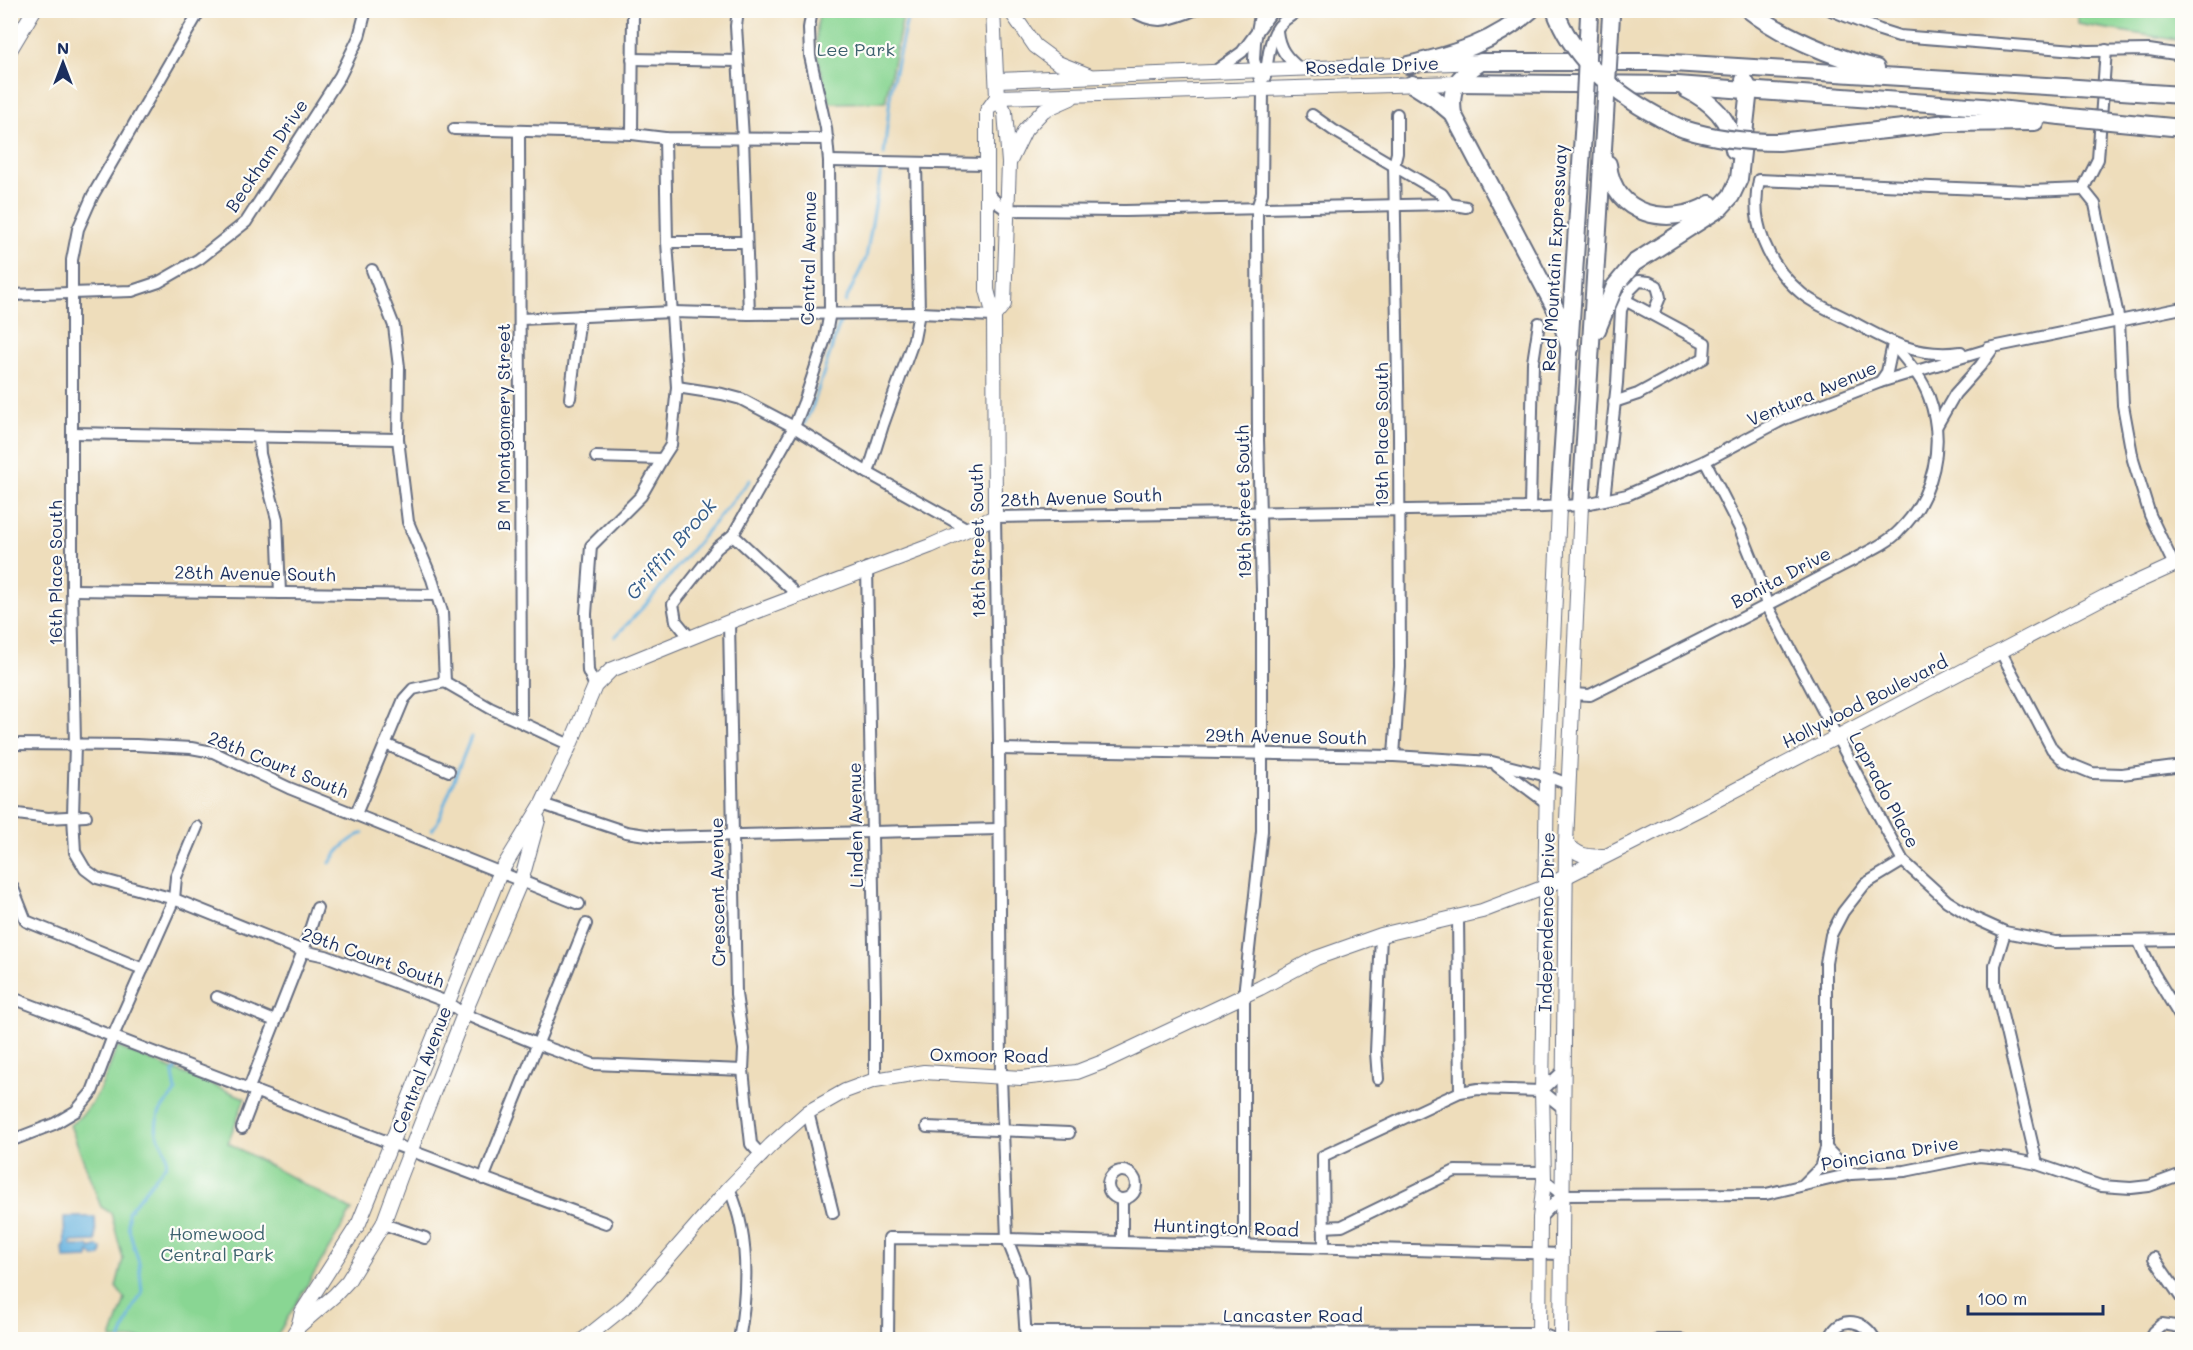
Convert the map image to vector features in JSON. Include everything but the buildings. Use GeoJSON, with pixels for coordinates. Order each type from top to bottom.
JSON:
{"type":"FeatureCollection","features":[{"type":"Feature","properties":{"kind":"highway"},"geometry":{"type":"LineString","coordinates":[[1408,65],[1469,49],[1497,35],[1531,10]]}},
{"type":"Feature","properties":{"kind":"highway"},"geometry":{"type":"LineString","coordinates":[[1555,10],[1573,44],[1595,74],[1636,104],[1681,128],[1721,139],[1779,142],[1947,123],[2060,119],[2126,122],[2182,130]]}},
{"type":"Feature","properties":{"kind":"highway"},"geometry":{"type":"LineString","coordinates":[[1749,10],[1788,35],[1861,65],[1915,77],[2182,95]]}},
{"type":"Feature","properties":{"kind":"highway","name":"Red Mountain Expressway"},"geometry":{"type":"LineString","coordinates":[[1559,507],[1589,13]]}},
{"type":"Feature","properties":{"kind":"highway"},"geometry":{"type":"LineString","coordinates":[[1581,505],[1611,13]]}},
{"type":"Feature","properties":{"kind":"highway"},"geometry":{"type":"LineString","coordinates":[[1481,62],[1467,71],[1456,83],[1451,98],[1453,114],[1560,317],[1570,349]]}},
{"type":"Feature","properties":{"kind":"highway","name":"Rosedale Drive"},"geometry":{"type":"LineString","coordinates":[[1481,62],[1656,62],[1915,77]]}},
{"type":"Feature","properties":{"kind":"highway"},"geometry":{"type":"LineString","coordinates":[[1592,342],[1614,289],[1634,263],[1720,208],[1731,196],[1739,179],[1749,89],[1740,74],[1726,66]]}},
{"type":"Feature","properties":{"kind":"highway","name":"Rosedale Drive"},"geometry":{"type":"LineString","coordinates":[[1456,83],[1677,85],[1749,89],[1983,107],[2060,119]]}},
{"type":"Feature","properties":{"kind":"highway"},"geometry":{"type":"LineString","coordinates":[[1412,84],[1453,114]]}},
{"type":"Feature","properties":{"kind":"highway"},"geometry":{"type":"LineString","coordinates":[[1605,123],[1609,173],[1613,186],[1624,199],[1644,213],[1671,218],[1699,211],[1711,204],[1722,193],[1734,159],[1733,146],[1723,117],[1706,99],[1677,85]]}},
{"type":"Feature","properties":{"kind":"main road"},"geometry":{"type":"LineString","coordinates":[[10,50],[34,10]]}},
{"type":"Feature","properties":{"kind":"main road","name":"18th Street South"},"geometry":{"type":"LineString","coordinates":[[993,10],[997,98],[987,111],[986,191],[987,290],[994,316],[995,517]]}},
{"type":"Feature","properties":{"kind":"main road"},"geometry":{"type":"LineString","coordinates":[[1010,10],[1035,46],[1058,63],[1093,77]]}},
{"type":"Feature","properties":{"kind":"main road","name":"Rosedale Drive"},"geometry":{"type":"LineString","coordinates":[[997,80],[1481,62]]}},
{"type":"Feature","properties":{"kind":"main road","name":"Rosedale Drive"},"geometry":{"type":"LineString","coordinates":[[997,98],[1456,83]]}},
{"type":"Feature","properties":{"kind":"main road"},"geometry":{"type":"LineString","coordinates":[[1009,163],[1026,130],[1044,110],[1077,95]]}},
{"type":"Feature","properties":{"kind":"main road"},"geometry":{"type":"LineString","coordinates":[[994,316],[1004,304],[1009,163],[1005,112],[997,98]]}},
{"type":"Feature","properties":{"kind":"main road","name":"Independence Drive"},"geometry":{"type":"LineString","coordinates":[[1559,1340],[1563,1254],[1566,843],[1581,505]]}},
{"type":"Feature","properties":{"kind":"main road","name":"Independence Drive"},"geometry":{"type":"LineString","coordinates":[[1539,1336],[1540,1218],[1544,1176],[1542,1091],[1547,776],[1559,507]]}},
{"type":"Feature","properties":{"kind":"main road","name":"28th Avenue South"},"geometry":{"type":"LineString","coordinates":[[611,670],[867,568],[930,546],[995,517]]}},
{"type":"Feature","properties":{"kind":"main road","name":"Hollywood Boulevard"},"geometry":{"type":"LineString","coordinates":[[1566,877],[2104,597],[2178,564]]}},
{"type":"Feature","properties":{"kind":"main road","name":"Central Avenue"},"geometry":{"type":"LineString","coordinates":[[290,1340],[298,1327],[302,1312],[359,1223],[500,873],[542,804],[595,686],[611,670]]}},
{"type":"Feature","properties":{"kind":"main road","name":"Central Avenue"},"geometry":{"type":"LineString","coordinates":[[298,1327],[348,1281],[383,1224],[464,1014],[521,880],[542,804]]}},
{"type":"Feature","properties":{"kind":"main road"},"geometry":{"type":"LineString","coordinates":[[1566,843],[1574,851],[1588,858],[1611,854]]}},
{"type":"Feature","properties":{"kind":"main road","name":"Oxmoor Road"},"geometry":{"type":"LineString","coordinates":[[583,1340],[628,1304],[729,1188],[808,1112],[845,1091],[874,1080],[924,1072],[1021,1078],[1077,1072],[1125,1052],[1316,958],[1381,935],[1482,912],[1566,877]]}},
{"type":"Feature","properties":{"kind":"street","name":"16th Place South"},"geometry":{"type":"LineString","coordinates":[[75,852],[73,816],[75,744],[72,590],[72,260],[78,230],[93,195],[200,10]]}},
{"type":"Feature","properties":{"kind":"street","name":"Beckham Drive"},"geometry":{"type":"LineString","coordinates":[[10,295],[132,291],[159,282],[199,259],[246,222],[340,76],[359,37],[366,10]]}},
{"type":"Feature","properties":{"kind":"street"},"geometry":{"type":"LineString","coordinates":[[632,134],[633,10]]}},
{"type":"Feature","properties":{"kind":"street"},"geometry":{"type":"LineString","coordinates":[[738,10],[736,26],[743,138],[749,314]]}},
{"type":"Feature","properties":{"kind":"street","name":"Central Avenue"},"geometry":{"type":"LineString","coordinates":[[690,638],[676,621],[673,604],[717,548],[733,535],[794,427],[825,339],[830,312],[829,161],[828,139],[810,56],[809,28],[812,10]]}},
{"type":"Feature","properties":{"kind":"street"},"geometry":{"type":"LineString","coordinates":[[1132,10],[1146,19],[1164,21],[1195,10]]}},
{"type":"Feature","properties":{"kind":"street"},"geometry":{"type":"LineString","coordinates":[[1261,10],[1254,60],[1262,70]]}},
{"type":"Feature","properties":{"kind":"street"},"geometry":{"type":"LineString","coordinates":[[1214,72],[1242,52],[1273,10]]}},
{"type":"Feature","properties":{"kind":"street"},"geometry":{"type":"LineString","coordinates":[[1262,70],[1269,41],[1280,24],[1290,15],[1301,10]]}},
{"type":"Feature","properties":{"kind":"street"},"geometry":{"type":"LineString","coordinates":[[1831,10],[1899,36],[2088,51],[2149,50],[2182,55]]}},
{"type":"Feature","properties":{"kind":"street"},"geometry":{"type":"LineString","coordinates":[[1277,31],[1278,45],[1286,57],[1300,69]]}},
{"type":"Feature","properties":{"kind":"street"},"geometry":{"type":"LineString","coordinates":[[2083,189],[2098,159],[2106,51]]}},
{"type":"Feature","properties":{"kind":"street"},"geometry":{"type":"LineString","coordinates":[[632,59],[738,61]]}},
{"type":"Feature","properties":{"kind":"street","name":"19th Street South"},"geometry":{"type":"LineString","coordinates":[[1244,1245],[1244,995],[1262,831],[1263,670],[1258,440],[1257,208],[1262,193],[1262,70]]}},
{"type":"Feature","properties":{"kind":"street","name":"19th Place South"},"geometry":{"type":"LineString","coordinates":[[1394,756],[1400,667],[1394,165],[1397,153],[1397,114]]}},
{"type":"Feature","properties":{"kind":"street"},"geometry":{"type":"LineString","coordinates":[[1312,115],[1442,194],[1449,204]]}},
{"type":"Feature","properties":{"kind":"street"},"geometry":{"type":"LineString","coordinates":[[454,129],[632,134],[665,138],[828,139]]}},
{"type":"Feature","properties":{"kind":"street","name":"B M Montgomery Street"},"geometry":{"type":"LineString","coordinates":[[519,132],[520,721]]}},
{"type":"Feature","properties":{"kind":"street"},"geometry":{"type":"LineString","coordinates":[[595,686],[588,671],[586,614],[591,546],[640,496],[671,445],[677,387],[667,242],[665,138]]}},
{"type":"Feature","properties":{"kind":"street"},"geometry":{"type":"LineString","coordinates":[[829,161],[986,164]]}},
{"type":"Feature","properties":{"kind":"street"},"geometry":{"type":"LineString","coordinates":[[868,473],[914,339],[920,313],[916,163]]}},
{"type":"Feature","properties":{"kind":"street"},"geometry":{"type":"LineString","coordinates":[[2083,189],[2030,191],[1759,180],[1756,192],[1757,218],[1771,259],[1803,295],[1893,344],[1944,354],[1993,348],[2182,308]]}},
{"type":"Feature","properties":{"kind":"street"},"geometry":{"type":"LineString","coordinates":[[2083,189],[2095,204],[2119,321],[2123,405],[2133,460],[2150,515],[2178,564]]}},
{"type":"Feature","properties":{"kind":"street"},"geometry":{"type":"LineString","coordinates":[[986,191],[996,203],[1007,210],[1125,211],[1449,204],[1466,207]]}},
{"type":"Feature","properties":{"kind":"street"},"geometry":{"type":"LineString","coordinates":[[667,242],[746,242]]}},
{"type":"Feature","properties":{"kind":"street"},"geometry":{"type":"LineString","coordinates":[[372,270],[394,326],[399,367],[398,439],[408,522],[442,612],[445,682]]}},
{"type":"Feature","properties":{"kind":"street"},"geometry":{"type":"LineString","coordinates":[[1604,500],[1617,383],[1622,310],[1630,290],[1639,281],[1657,286],[1660,297],[1653,314]]}},
{"type":"Feature","properties":{"kind":"street"},"geometry":{"type":"LineString","coordinates":[[1614,402],[1638,394],[1704,358],[1705,343],[1625,300]]}},
{"type":"Feature","properties":{"kind":"street"},"geometry":{"type":"LineString","coordinates":[[520,320],[672,312],[920,313],[994,316]]}},
{"type":"Feature","properties":{"kind":"street"},"geometry":{"type":"LineString","coordinates":[[570,398],[580,316]]}},
{"type":"Feature","properties":{"kind":"street"},"geometry":{"type":"LineString","coordinates":[[1530,508],[1533,362],[1539,323]]}},
{"type":"Feature","properties":{"kind":"street"},"geometry":{"type":"LineString","coordinates":[[1880,382],[1887,372],[1893,344]]}},
{"type":"Feature","properties":{"kind":"street","name":"Bonita Drive"},"geometry":{"type":"LineString","coordinates":[[1572,694],[1590,695],[1767,605],[1876,547],[1899,532],[1917,510],[1927,492],[1935,464],[1936,427],[1929,396],[1915,372],[1893,344]]}},
{"type":"Feature","properties":{"kind":"street","name":"Bonita Drive"},"geometry":{"type":"LineString","coordinates":[[1936,427],[1955,394],[1993,348]]}},
{"type":"Feature","properties":{"kind":"street","name":"Ventura Avenue"},"geometry":{"type":"LineString","coordinates":[[1581,505],[1627,495],[1705,460],[1784,419],[1880,382],[1993,348]]}},
{"type":"Feature","properties":{"kind":"street"},"geometry":{"type":"LineString","coordinates":[[677,387],[722,393],[741,399],[794,427],[868,473],[968,529]]}},
{"type":"Feature","properties":{"kind":"street"},"geometry":{"type":"LineString","coordinates":[[72,434],[398,439]]}},
{"type":"Feature","properties":{"kind":"street"},"geometry":{"type":"LineString","coordinates":[[259,437],[260,454],[277,519],[280,593]]}},
{"type":"Feature","properties":{"kind":"street"},"geometry":{"type":"LineString","coordinates":[[596,457],[662,459]]}},
{"type":"Feature","properties":{"kind":"street","name":"Laprado Place"},"geometry":{"type":"LineString","coordinates":[[1705,460],[1740,529],[1757,571],[1767,605],[1903,861],[1947,901],[1974,918],[2005,932],[2055,942],[2182,940]]}},
{"type":"Feature","properties":{"kind":"street","name":"28th Avenue South"},"geometry":{"type":"LineString","coordinates":[[995,517],[1530,508],[1581,505]]}},
{"type":"Feature","properties":{"kind":"street","name":"18th Street South"},"geometry":{"type":"LineString","coordinates":[[995,517],[1001,1076],[1007,1239],[1022,1277],[1026,1336]]}},
{"type":"Feature","properties":{"kind":"street"},"geometry":{"type":"LineString","coordinates":[[733,535],[797,597]]}},
{"type":"Feature","properties":{"kind":"street","name":"Linden Avenue"},"geometry":{"type":"LineString","coordinates":[[867,568],[873,832],[874,1080]]}},
{"type":"Feature","properties":{"kind":"street","name":"28th Avenue South"},"geometry":{"type":"LineString","coordinates":[[72,590],[437,595]]}},
{"type":"Feature","properties":{"kind":"street","name":"Crescent Avenue"},"geometry":{"type":"LineString","coordinates":[[729,622],[736,994],[744,1049],[743,1071],[751,1144],[762,1156]]}},
{"type":"Feature","properties":{"kind":"street"},"geometry":{"type":"LineString","coordinates":[[2001,652],[2052,749],[2065,762],[2092,773],[2122,774],[2182,766]]}},
{"type":"Feature","properties":{"kind":"street"},"geometry":{"type":"LineString","coordinates":[[356,814],[404,699],[413,689],[445,682],[490,708],[570,745]]}},
{"type":"Feature","properties":{"kind":"street","name":"28th Court South"},"geometry":{"type":"LineString","coordinates":[[10,744],[158,746],[213,753],[290,788],[579,904]]}},
{"type":"Feature","properties":{"kind":"street"},"geometry":{"type":"LineString","coordinates":[[385,744],[449,771]]}},
{"type":"Feature","properties":{"kind":"street","name":"29th Avenue South"},"geometry":{"type":"LineString","coordinates":[[999,749],[1394,756],[1492,762],[1547,776],[1568,784]]}},
{"type":"Feature","properties":{"kind":"street"},"geometry":{"type":"LineString","coordinates":[[1492,762],[1547,803]]}},
{"type":"Feature","properties":{"kind":"street"},"geometry":{"type":"LineString","coordinates":[[542,804],[626,832],[659,837],[999,829]]}},
{"type":"Feature","properties":{"kind":"street"},"geometry":{"type":"LineString","coordinates":[[10,813],[48,818],[86,816]]}},
{"type":"Feature","properties":{"kind":"street"},"geometry":{"type":"LineString","coordinates":[[10,1141],[54,1124],[76,1112],[92,1092],[113,1036],[174,899],[176,877],[197,827]]}},
{"type":"Feature","properties":{"kind":"street","name":"29th Court South"},"geometry":{"type":"LineString","coordinates":[[75,852],[85,869],[97,878],[174,899],[303,951],[326,956],[447,1002],[464,1014],[593,1064],[743,1071]]}},
{"type":"Feature","properties":{"kind":"street"},"geometry":{"type":"LineString","coordinates":[[1801,1186],[1820,1168],[1826,1148],[1826,963],[1831,935],[1843,912],[1865,884],[1903,861]]}},
{"type":"Feature","properties":{"kind":"street"},"geometry":{"type":"LineString","coordinates":[[10,888],[13,888],[26,921],[143,969]]}},
{"type":"Feature","properties":{"kind":"street"},"geometry":{"type":"LineString","coordinates":[[242,1128],[275,1021],[303,951],[317,908]]}},
{"type":"Feature","properties":{"kind":"street"},"geometry":{"type":"LineString","coordinates":[[1458,917],[1460,1092]]}},
{"type":"Feature","properties":{"kind":"street"},"geometry":{"type":"LineString","coordinates":[[483,1179],[586,924]]}},
{"type":"Feature","properties":{"kind":"street"},"geometry":{"type":"LineString","coordinates":[[2005,932],[1995,965],[1995,985],[2037,1164]]}},
{"type":"Feature","properties":{"kind":"street"},"geometry":{"type":"LineString","coordinates":[[1378,1079],[1376,1052],[1381,935]]}},
{"type":"Feature","properties":{"kind":"street"},"geometry":{"type":"LineString","coordinates":[[2139,942],[2153,972],[2182,1020]]}},
{"type":"Feature","properties":{"kind":"street"},"geometry":{"type":"LineString","coordinates":[[10,997],[483,1179],[606,1223]]}},
{"type":"Feature","properties":{"kind":"street"},"geometry":{"type":"LineString","coordinates":[[218,997],[275,1021]]}},
{"type":"Feature","properties":{"kind":"street"},"geometry":{"type":"LineString","coordinates":[[1544,999],[1564,1000]]}},
{"type":"Feature","properties":{"kind":"street"},"geometry":{"type":"LineString","coordinates":[[1542,1091],[1563,1071]]}},
{"type":"Feature","properties":{"kind":"street"},"geometry":{"type":"LineString","coordinates":[[1324,1247],[1323,1156],[1460,1092],[1478,1089],[1542,1091],[1563,1108]]}},
{"type":"Feature","properties":{"kind":"street"},"geometry":{"type":"LineString","coordinates":[[808,1112],[833,1213]]}},
{"type":"Feature","properties":{"kind":"street"},"geometry":{"type":"LineString","coordinates":[[927,1126],[1069,1133]]}},
{"type":"Feature","properties":{"kind":"street"},"geometry":{"type":"LineString","coordinates":[[1826,1148],[1851,1174]]}},
{"type":"Feature","properties":{"kind":"street","name":"Poinciana Drive"},"geometry":{"type":"LineString","coordinates":[[1562,1195],[1766,1194],[1851,1174],[1905,1171],[1979,1156],[2037,1164],[2102,1186],[2131,1188],[2149,1186],[2182,1174]]}},
{"type":"Feature","properties":{"kind":"street"},"geometry":{"type":"LineString","coordinates":[[1323,1227],[1342,1226],[1455,1171],[1544,1176],[1562,1195],[1540,1218]]}},
{"type":"Feature","properties":{"kind":"street"},"geometry":{"type":"LineString","coordinates":[[729,1188],[738,1209],[743,1235],[745,1275],[739,1340]]}},
{"type":"Feature","properties":{"kind":"street"},"geometry":{"type":"LineString","coordinates":[[1122,1199],[1122,1242]]}},
{"type":"Feature","properties":{"kind":"street"},"geometry":{"type":"LineString","coordinates":[[383,1224],[426,1238]]}},
{"type":"Feature","properties":{"kind":"street","name":"Huntington Road"},"geometry":{"type":"LineString","coordinates":[[888,1340],[888,1238],[1007,1239],[1563,1254]]}},
{"type":"Feature","properties":{"kind":"street"},"geometry":{"type":"LineString","coordinates":[[2154,1258],[2182,1299]]}},
{"type":"Feature","properties":{"kind":"street"},"geometry":{"type":"LineString","coordinates":[[1822,1340],[1831,1336],[1834,1328],[1842,1323],[1852,1322],[1863,1325],[1871,1332],[1875,1340]]}},
{"type":"Feature","properties":{"kind":"street"},"geometry":{"type":"LineString","coordinates":[[2150,1340],[2153,1332],[2162,1324],[2175,1326],[2182,1332]]}},
{"type":"Feature","properties":{"kind":"street","name":"Lancaster Road"},"geometry":{"type":"LineString","coordinates":[[1026,1336],[1539,1336],[1559,1340]]}},
{"type":"Feature","properties":{"kind":"street"},"geometry":{"type":"LineString","coordinates":[[1658,1340],[1681,1340]]}},
{"type":"Feature","properties":{"kind":"green space","name":"Lee Park"},"geometry":{"type":"Polygon","coordinates":[[[820,11],[904,11],[885,102],[830,103],[817,46],[817,23],[820,11]]]}},
{"type":"Feature","properties":{"kind":"green space"},"geometry":{"type":"Polygon","coordinates":[[[2077,11],[2182,11],[2182,41],[2077,24],[2077,11]]]}},
{"type":"Feature","properties":{"kind":"green space","name":"Homewood Central Park"},"geometry":{"type":"Polygon","coordinates":[[[117,1047],[245,1098],[228,1143],[352,1210],[275,1339],[111,1339],[125,1299],[116,1287],[123,1259],[111,1213],[101,1207],[70,1125],[94,1100],[117,1047]]]}},
{"type":"Feature","properties":{"kind":"water"},"geometry":{"type":"Polygon","coordinates":[[[64,1217],[95,1217],[96,1241],[71,1242],[71,1246],[89,1246],[91,1249],[98,1246],[102,1249],[101,1256],[94,1257],[89,1252],[88,1258],[64,1259],[64,1217]]]}},
{"type":"Feature","properties":{"kind":"waterway","name":"Griffin Brook"},"geometry":{"type":"LineString","coordinates":[[884,155],[891,89],[909,10]]}},
{"type":"Feature","properties":{"kind":"waterway","name":"Griffin Brook"},"geometry":{"type":"LineString","coordinates":[[845,302],[866,258],[881,171]]}},
{"type":"Feature","properties":{"kind":"waterway","name":"Griffin Brook"},"geometry":{"type":"LineString","coordinates":[[804,424],[813,405],[841,319]]}},
{"type":"Feature","properties":{"kind":"waterway","name":"Griffin Brook"},"geometry":{"type":"LineString","coordinates":[[615,637],[648,602],[750,480]]}},
{"type":"Feature","properties":{"kind":"waterway","name":"Griffin Brook"},"geometry":{"type":"LineString","coordinates":[[432,830],[437,823],[471,737]]}},
{"type":"Feature","properties":{"kind":"waterway","name":"Griffin Brook"},"geometry":{"type":"LineString","coordinates":[[330,863],[344,845],[363,833]]}},
{"type":"Feature","properties":{"kind":"waterway","name":"Griffin Brook"},"geometry":{"type":"LineString","coordinates":[[120,1340],[142,1293],[139,1263],[128,1226],[128,1212],[166,1164],[165,1151],[156,1130],[161,1110],[176,1091],[173,1074],[177,1066]]}}]}
